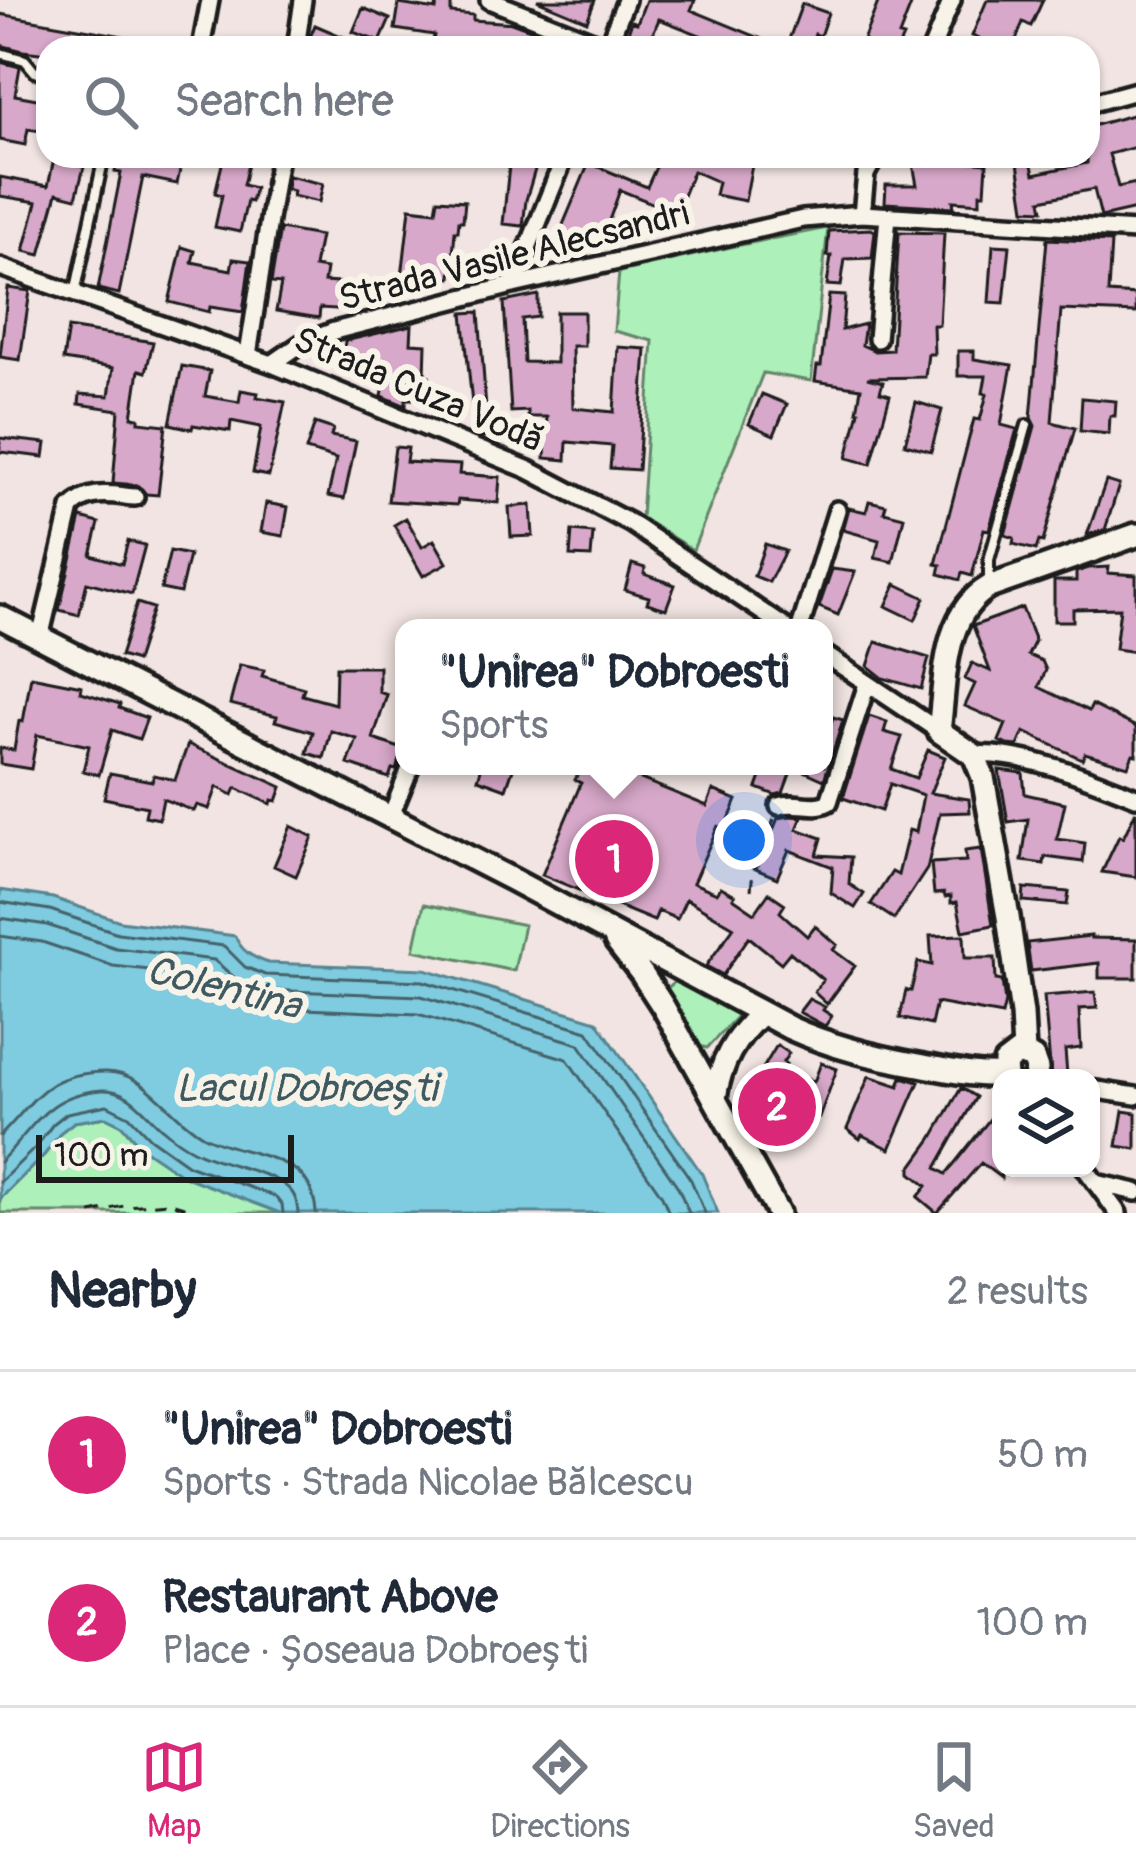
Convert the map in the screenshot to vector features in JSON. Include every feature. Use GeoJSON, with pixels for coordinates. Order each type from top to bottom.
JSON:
{"type":"FeatureCollection","features":[{"type":"Feature","properties":{"kind":"street"},"geometry":{"type":"LineString","coordinates":[[203,36],[210,0]]}},
{"type":"Feature","properties":{"kind":"street"},"geometry":{"type":"LineString","coordinates":[[298,36],[303,0]]}},
{"type":"Feature","properties":{"kind":"street"},"geometry":{"type":"LineString","coordinates":[[489,0],[578,36]]}},
{"type":"Feature","properties":{"kind":"street"},"geometry":{"type":"LineString","coordinates":[[612,36],[626,0]]}},
{"type":"Feature","properties":{"kind":"street"},"geometry":{"type":"LineString","coordinates":[[937,36],[952,0]]}},
{"type":"Feature","properties":{"kind":"street"},"geometry":{"type":"LineString","coordinates":[[1100,101],[1136,91]]}},
{"type":"Feature","properties":{"kind":"street"},"geometry":{"type":"LineString","coordinates":[[248,355],[277,168]]}},
{"type":"Feature","properties":{"kind":"street"},"geometry":{"type":"LineString","coordinates":[[514,285],[560,168]]}},
{"type":"Feature","properties":{"kind":"street"},"geometry":{"type":"LineString","coordinates":[[862,214],[869,168]]}},
{"type":"Feature","properties":{"kind":"street","name":"Strada Vasile Alecsandri"},"geometry":{"type":"LineString","coordinates":[[272,364],[301,344],[334,332],[514,285],[828,215],[1136,231]]}},
{"type":"Feature","properties":{"kind":"street"},"geometry":{"type":"LineString","coordinates":[[877,339],[888,215]]}},
{"type":"Feature","properties":{"kind":"street","name":"Strada Cuza Vodă"},"geometry":{"type":"LineString","coordinates":[[0,266],[272,364],[556,483],[630,523],[773,619]]}},
{"type":"Feature","properties":{"kind":"street"},"geometry":{"type":"LineString","coordinates":[[40,638],[71,508],[91,495],[135,497]]}},
{"type":"Feature","properties":{"kind":"street"},"geometry":{"type":"LineString","coordinates":[[803,619],[837,510]]}},
{"type":"Feature","properties":{"kind":"street"},"geometry":{"type":"LineString","coordinates":[[939,731],[953,634],[969,602],[989,587],[1136,535]]}},
{"type":"Feature","properties":{"kind":"street"},"geometry":{"type":"LineString","coordinates":[[0,617],[812,1038],[850,1051],[992,1075]]}},
{"type":"Feature","properties":{"kind":"street"},"geometry":{"type":"LineString","coordinates":[[833,660],[974,755],[1027,760],[1136,797]]}},
{"type":"Feature","properties":{"kind":"street"},"geometry":{"type":"LineString","coordinates":[[779,806],[829,802],[867,684]]}},
{"type":"Feature","properties":{"kind":"street"},"geometry":{"type":"LineString","coordinates":[[974,755],[1009,917],[1024,1053],[1036,1063],[1036,1069]]}},
{"type":"Feature","properties":{"kind":"street"},"geometry":{"type":"LineString","coordinates":[[390,818],[407,775]]}},
{"type":"Feature","properties":{"kind":"street"},"geometry":{"type":"LineString","coordinates":[[606,930],[642,974],[778,1213]]}},
{"type":"Feature","properties":{"kind":"street"},"geometry":{"type":"LineString","coordinates":[[715,1098],[728,1052],[761,1012]]}},
{"type":"Feature","properties":{"kind":"street"},"geometry":{"type":"LineString","coordinates":[[1006,1069],[1008,1058],[1024,1053]]}},
{"type":"Feature","properties":{"kind":"street"},"geometry":{"type":"LineString","coordinates":[[1100,1090],[1136,1096]]}},
{"type":"Feature","properties":{"kind":"street"},"geometry":{"type":"LineString","coordinates":[[1092,1177],[1118,1213]]}},
{"type":"Feature","properties":{"kind":"street"},"geometry":{"type":"LineString","coordinates":[[1096,1183],[1136,1192]]}},
{"type":"Feature","properties":{"kind":"lane"},"geometry":{"type":"LineString","coordinates":[[0,53],[20,58],[36,72]]}},
{"type":"Feature","properties":{"kind":"lane"},"geometry":{"type":"LineString","coordinates":[[75,293],[101,168]]}},
{"type":"Feature","properties":{"kind":"lane"},"geometry":{"type":"LineString","coordinates":[[989,587],[989,560],[1027,425]]}},
{"type":"Feature","properties":{"kind":"path"},"geometry":{"type":"LineString","coordinates":[[751,890],[779,806]]}},
{"type":"Feature","properties":{"kind":"path"},"geometry":{"type":"LineString","coordinates":[[91,1213],[171,1203],[203,1213]]}},
{"type":"Feature","properties":{"kind":"green space"},"geometry":{"type":"Polygon","coordinates":[[[828,228],[811,381],[763,373],[693,550],[641,518],[653,341],[614,331],[619,272],[828,228]]]}},
{"type":"Feature","properties":{"kind":"green space"},"geometry":{"type":"Polygon","coordinates":[[[424,904],[524,925],[514,971],[414,950],[424,904]]]}},
{"type":"Feature","properties":{"kind":"green space"},"geometry":{"type":"Polygon","coordinates":[[[677,980],[738,1011],[707,1048],[699,1046],[667,994],[666,989],[677,980]]]}},
{"type":"Feature","properties":{"kind":"green space"},"geometry":{"type":"Polygon","coordinates":[[[106,1117],[122,1125],[142,1148],[280,1213],[0,1213],[0,1199],[61,1132],[74,1122],[106,1117]]]}},
{"type":"Feature","properties":{"kind":"water","name":"Lacul Dobroești"},"geometry":{"type":"Polygon","coordinates":[[[0,890],[53,898],[120,921],[235,936],[248,953],[268,963],[425,969],[597,1021],[702,1174],[718,1213],[280,1213],[183,1176],[106,1117],[74,1122],[61,1132],[0,1199],[0,890]]]}},
{"type":"Feature","properties":{"kind":"building"},"geometry":{"type":"Polygon","coordinates":[[[437,0],[451,0],[451,13],[514,23],[533,30],[532,36],[434,36],[395,29],[399,4],[436,10],[437,0]]]}},
{"type":"Feature","properties":{"kind":"building"},"geometry":{"type":"Polygon","coordinates":[[[537,0],[595,0],[587,21],[537,0]]]}},
{"type":"Feature","properties":{"kind":"building"},"geometry":{"type":"Polygon","coordinates":[[[646,0],[695,0],[691,10],[755,36],[703,36],[659,19],[652,36],[627,36],[632,21],[637,23],[646,0]]]}},
{"type":"Feature","properties":{"kind":"building"},"geometry":{"type":"Polygon","coordinates":[[[879,0],[913,0],[899,36],[865,36],[879,0]]]}},
{"type":"Feature","properties":{"kind":"building"},"geometry":{"type":"Polygon","coordinates":[[[987,0],[1043,0],[1031,26],[1023,22],[1018,36],[972,36],[987,0]]]}},
{"type":"Feature","properties":{"kind":"building"},"geometry":{"type":"Polygon","coordinates":[[[802,4],[828,13],[820,36],[790,36],[802,4]]]}},
{"type":"Feature","properties":{"kind":"building"},"geometry":{"type":"Polygon","coordinates":[[[363,8],[390,19],[383,36],[353,32],[363,8]]]}},
{"type":"Feature","properties":{"kind":"building"},"geometry":{"type":"Polygon","coordinates":[[[0,14],[123,36],[36,36],[36,53],[0,45],[0,14]]]}},
{"type":"Feature","properties":{"kind":"building"},"geometry":{"type":"Polygon","coordinates":[[[315,25],[341,36],[311,36],[315,25]]]}},
{"type":"Feature","properties":{"kind":"building"},"geometry":{"type":"Polygon","coordinates":[[[0,62],[20,67],[15,95],[36,99],[36,130],[28,129],[25,145],[0,140],[0,62]]]}},
{"type":"Feature","properties":{"kind":"building"},"geometry":{"type":"Polygon","coordinates":[[[1136,114],[1136,147],[1109,154],[1118,187],[1136,183],[1136,209],[1101,217],[1094,189],[1041,200],[1043,210],[1025,209],[1019,168],[1033,168],[1034,174],[1100,168],[1100,124],[1136,114]]]}},
{"type":"Feature","properties":{"kind":"building"},"geometry":{"type":"Polygon","coordinates":[[[52,168],[84,168],[76,198],[57,193],[40,255],[24,251],[37,202],[0,196],[0,177],[48,186],[52,168]]]}},
{"type":"Feature","properties":{"kind":"building"},"geometry":{"type":"Polygon","coordinates":[[[116,168],[180,168],[177,184],[143,177],[119,294],[98,289],[121,173],[116,168]]]}},
{"type":"Feature","properties":{"kind":"building"},"geometry":{"type":"Polygon","coordinates":[[[221,168],[247,168],[243,185],[255,188],[240,232],[215,227],[222,195],[215,193],[221,168]]]}},
{"type":"Feature","properties":{"kind":"building"},"geometry":{"type":"Polygon","coordinates":[[[509,168],[535,168],[523,226],[503,224],[509,168]]]}},
{"type":"Feature","properties":{"kind":"building"},"geometry":{"type":"Polygon","coordinates":[[[587,168],[601,168],[647,187],[656,168],[751,168],[745,201],[715,195],[718,182],[693,171],[674,218],[655,210],[657,205],[620,190],[599,248],[560,232],[587,168]]]}},
{"type":"Feature","properties":{"kind":"building"},"geometry":{"type":"Polygon","coordinates":[[[914,168],[987,168],[980,203],[953,201],[954,207],[885,203],[886,185],[917,185],[914,168]]]}},
{"type":"Feature","properties":{"kind":"building"},"geometry":{"type":"Polygon","coordinates":[[[288,176],[323,184],[319,202],[292,196],[293,191],[286,189],[288,176]]]}},
{"type":"Feature","properties":{"kind":"building"},"geometry":{"type":"Polygon","coordinates":[[[438,199],[465,201],[463,221],[455,231],[451,278],[402,277],[410,208],[436,211],[438,199]]]}},
{"type":"Feature","properties":{"kind":"building"},"geometry":{"type":"Polygon","coordinates":[[[280,229],[320,236],[314,267],[326,269],[324,282],[353,284],[351,310],[320,308],[319,318],[276,311],[281,284],[271,283],[280,229]]]}},
{"type":"Feature","properties":{"kind":"building"},"geometry":{"type":"Polygon","coordinates":[[[829,231],[875,231],[872,258],[845,259],[841,286],[827,285],[829,231]]]}},
{"type":"Feature","properties":{"kind":"building"},"geometry":{"type":"Polygon","coordinates":[[[899,232],[944,233],[939,325],[933,325],[934,354],[928,354],[925,377],[867,378],[883,382],[880,392],[890,395],[871,464],[847,458],[861,388],[815,381],[829,295],[845,296],[842,330],[865,324],[862,345],[875,351],[892,350],[899,232]]]}},
{"type":"Feature","properties":{"kind":"building"},"geometry":{"type":"Polygon","coordinates":[[[1047,239],[1111,242],[1108,293],[1136,295],[1136,313],[1061,310],[1052,422],[1075,428],[1043,542],[1039,541],[1036,550],[1013,544],[1014,538],[1005,535],[1035,426],[1031,418],[1047,239]]]}},
{"type":"Feature","properties":{"kind":"building"},"geometry":{"type":"Polygon","coordinates":[[[993,245],[1010,246],[1004,303],[989,302],[993,245]]]}},
{"type":"Feature","properties":{"kind":"building"},"geometry":{"type":"Polygon","coordinates":[[[182,247],[195,251],[192,262],[231,270],[233,259],[250,261],[243,312],[210,307],[209,312],[169,302],[182,247]]]}},
{"type":"Feature","properties":{"kind":"building"},"geometry":{"type":"Polygon","coordinates":[[[8,288],[30,291],[20,360],[0,357],[8,288]]]}},
{"type":"Feature","properties":{"kind":"building"},"geometry":{"type":"Polygon","coordinates":[[[538,295],[538,317],[522,319],[524,362],[556,363],[556,312],[584,312],[584,346],[572,346],[573,408],[614,412],[618,347],[646,349],[638,470],[610,468],[612,446],[567,442],[566,460],[545,458],[547,417],[511,412],[504,302],[538,295]]]}},
{"type":"Feature","properties":{"kind":"building"},"geometry":{"type":"Polygon","coordinates":[[[479,312],[488,436],[480,437],[475,435],[463,313],[479,312]]]}},
{"type":"Feature","properties":{"kind":"building"},"geometry":{"type":"Polygon","coordinates":[[[412,325],[411,343],[426,344],[429,389],[424,389],[424,399],[406,399],[406,406],[382,396],[386,373],[352,369],[352,363],[342,362],[345,341],[412,325]]]}},
{"type":"Feature","properties":{"kind":"building"},"geometry":{"type":"Polygon","coordinates":[[[68,328],[153,342],[146,372],[139,370],[132,417],[166,425],[158,495],[146,494],[137,485],[113,483],[119,410],[79,404],[80,394],[109,396],[113,368],[63,360],[68,328]]]}},
{"type":"Feature","properties":{"kind":"building"},"geometry":{"type":"Polygon","coordinates":[[[958,351],[974,351],[974,359],[1012,365],[1001,425],[1017,429],[972,576],[962,573],[960,580],[939,574],[941,565],[936,564],[974,419],[980,420],[987,394],[983,393],[986,376],[958,376],[958,351]]]}},
{"type":"Feature","properties":{"kind":"building"},"geometry":{"type":"Polygon","coordinates":[[[182,366],[210,371],[205,396],[239,402],[241,390],[285,402],[269,476],[253,473],[261,427],[231,421],[230,431],[170,424],[182,366]]]}},
{"type":"Feature","properties":{"kind":"building"},"geometry":{"type":"Polygon","coordinates":[[[762,394],[787,404],[774,435],[749,424],[762,394]]]}},
{"type":"Feature","properties":{"kind":"building"},"geometry":{"type":"Polygon","coordinates":[[[1082,398],[1116,401],[1109,434],[1080,431],[1082,398]]]}},
{"type":"Feature","properties":{"kind":"building"},"geometry":{"type":"Polygon","coordinates":[[[916,402],[942,410],[931,451],[905,444],[916,402]]]}},
{"type":"Feature","properties":{"kind":"building"},"geometry":{"type":"Polygon","coordinates":[[[315,423],[333,429],[331,436],[356,441],[344,499],[328,496],[336,459],[306,450],[315,423]]]}},
{"type":"Feature","properties":{"kind":"building"},"geometry":{"type":"Polygon","coordinates":[[[0,438],[46,443],[44,457],[0,452],[0,438]]]}},
{"type":"Feature","properties":{"kind":"building"},"geometry":{"type":"Polygon","coordinates":[[[395,447],[408,448],[406,462],[460,465],[459,474],[500,477],[498,503],[388,501],[395,447]]]}},
{"type":"Feature","properties":{"kind":"building"},"geometry":{"type":"Polygon","coordinates":[[[1106,481],[1119,485],[1105,530],[1087,535],[1106,481]]]}},
{"type":"Feature","properties":{"kind":"building"},"geometry":{"type":"Polygon","coordinates":[[[869,501],[886,505],[884,512],[904,517],[893,562],[875,558],[879,540],[843,530],[849,508],[866,512],[869,501]]]}},
{"type":"Feature","properties":{"kind":"building"},"geometry":{"type":"Polygon","coordinates":[[[266,503],[288,507],[283,536],[261,532],[266,503]]]}},
{"type":"Feature","properties":{"kind":"building"},"geometry":{"type":"Polygon","coordinates":[[[531,505],[533,536],[511,537],[509,507],[531,505]]]}},
{"type":"Feature","properties":{"kind":"building"},"geometry":{"type":"Polygon","coordinates":[[[81,518],[99,523],[91,555],[122,564],[128,541],[145,545],[132,594],[87,582],[79,615],[59,610],[81,518]]]}},
{"type":"Feature","properties":{"kind":"building"},"geometry":{"type":"Polygon","coordinates":[[[406,518],[422,547],[434,540],[447,563],[423,576],[394,525],[406,518]]]}},
{"type":"Feature","properties":{"kind":"building"},"geometry":{"type":"Polygon","coordinates":[[[572,531],[593,533],[591,557],[570,556],[572,531]]]}},
{"type":"Feature","properties":{"kind":"building"},"geometry":{"type":"Polygon","coordinates":[[[765,544],[785,551],[769,582],[754,576],[765,544]]]}},
{"type":"Feature","properties":{"kind":"building"},"geometry":{"type":"Polygon","coordinates":[[[170,551],[189,555],[180,593],[161,589],[170,551]]]}},
{"type":"Feature","properties":{"kind":"building"},"geometry":{"type":"Polygon","coordinates":[[[632,564],[645,568],[644,574],[675,585],[666,609],[647,603],[649,597],[625,590],[632,564]]]}},
{"type":"Feature","properties":{"kind":"building"},"geometry":{"type":"Polygon","coordinates":[[[1109,567],[1108,573],[1136,575],[1136,652],[1115,649],[1120,608],[1073,609],[1073,621],[1054,621],[1054,581],[1076,581],[1076,572],[1109,567]]]}},
{"type":"Feature","properties":{"kind":"building"},"geometry":{"type":"Polygon","coordinates":[[[832,569],[855,572],[838,615],[819,607],[832,569]]]}},
{"type":"Feature","properties":{"kind":"building"},"geometry":{"type":"Polygon","coordinates":[[[896,584],[925,598],[915,620],[886,606],[896,584]]]}},
{"type":"Feature","properties":{"kind":"building"},"geometry":{"type":"Polygon","coordinates":[[[137,603],[153,608],[136,661],[120,656],[137,603]]]}},
{"type":"Feature","properties":{"kind":"building"},"geometry":{"type":"Polygon","coordinates":[[[1022,608],[1035,641],[1028,655],[1042,661],[1046,670],[1039,687],[1136,727],[1136,755],[1128,766],[1085,753],[1082,759],[1024,732],[1018,746],[1008,745],[999,741],[1006,724],[965,706],[975,684],[965,679],[972,663],[990,671],[973,626],[1022,608]]]}},
{"type":"Feature","properties":{"kind":"building"},"geometry":{"type":"Polygon","coordinates":[[[876,642],[929,658],[921,689],[883,678],[868,666],[876,642]]]}},
{"type":"Feature","properties":{"kind":"building"},"geometry":{"type":"Polygon","coordinates":[[[240,665],[264,670],[262,676],[304,688],[302,695],[335,704],[336,667],[379,667],[379,692],[387,695],[373,739],[395,746],[395,770],[389,778],[348,764],[357,739],[331,731],[324,758],[307,753],[313,732],[275,721],[277,716],[230,704],[240,665]]]}},
{"type":"Feature","properties":{"kind":"building"},"geometry":{"type":"Polygon","coordinates":[[[31,676],[82,686],[81,692],[147,718],[139,739],[112,730],[99,775],[83,771],[89,746],[37,735],[31,769],[0,764],[0,748],[14,750],[31,676]]]}},
{"type":"Feature","properties":{"kind":"building"},"geometry":{"type":"Polygon","coordinates":[[[869,716],[887,722],[884,732],[902,737],[891,769],[916,778],[928,750],[945,757],[930,793],[969,799],[970,812],[940,813],[927,869],[894,919],[871,904],[892,872],[898,875],[909,830],[916,832],[923,795],[890,784],[881,811],[843,798],[869,716]]]}},
{"type":"Feature","properties":{"kind":"building"},"geometry":{"type":"Polygon","coordinates":[[[833,717],[843,720],[833,752],[833,717]]]}},
{"type":"Feature","properties":{"kind":"building"},"geometry":{"type":"Polygon","coordinates":[[[188,744],[282,787],[277,801],[271,804],[236,788],[233,795],[217,787],[209,809],[197,805],[194,811],[163,799],[159,819],[145,816],[147,807],[104,798],[110,773],[175,780],[188,744]]]}},
{"type":"Feature","properties":{"kind":"building"},"geometry":{"type":"Polygon","coordinates":[[[999,770],[1023,773],[1025,794],[1065,803],[1057,839],[1085,843],[1083,862],[1045,857],[1044,864],[1022,861],[1028,819],[1008,822],[999,770]]]}},
{"type":"Feature","properties":{"kind":"building"},"geometry":{"type":"Polygon","coordinates":[[[479,775],[511,775],[506,789],[478,779],[479,775]]]}},
{"type":"Feature","properties":{"kind":"building"},"geometry":{"type":"Polygon","coordinates":[[[577,775],[631,775],[707,806],[713,790],[737,800],[725,829],[718,826],[693,883],[717,893],[721,887],[755,913],[769,893],[785,904],[780,912],[807,936],[815,926],[837,945],[833,950],[855,966],[827,1004],[814,992],[823,980],[790,952],[781,963],[749,937],[723,975],[706,966],[734,927],[686,899],[677,919],[658,911],[654,921],[542,875],[581,783],[575,780],[577,775]]]}},
{"type":"Feature","properties":{"kind":"building"},"geometry":{"type":"Polygon","coordinates":[[[762,775],[790,775],[783,793],[757,788],[762,775]]]}},
{"type":"Feature","properties":{"kind":"building"},"geometry":{"type":"Polygon","coordinates":[[[1136,811],[1136,877],[1102,872],[1119,836],[1123,838],[1136,811]]]}},
{"type":"Feature","properties":{"kind":"building"},"geometry":{"type":"Polygon","coordinates":[[[802,817],[797,829],[822,838],[817,855],[851,857],[849,884],[864,894],[855,908],[831,893],[833,867],[789,850],[777,878],[739,862],[749,838],[767,845],[778,818],[802,817]]]}},
{"type":"Feature","properties":{"kind":"building"},"geometry":{"type":"Polygon","coordinates":[[[291,826],[313,837],[296,876],[274,866],[291,826]]]}},
{"type":"Feature","properties":{"kind":"building"},"geometry":{"type":"Polygon","coordinates":[[[981,849],[993,925],[963,931],[957,902],[951,903],[951,896],[944,893],[934,894],[931,863],[966,861],[965,851],[981,849]]]}},
{"type":"Feature","properties":{"kind":"building"},"geometry":{"type":"Polygon","coordinates":[[[1024,888],[1069,892],[1067,905],[1023,901],[1024,888]]]}},
{"type":"Feature","properties":{"kind":"building"},"geometry":{"type":"Polygon","coordinates":[[[964,935],[965,958],[995,958],[996,980],[1002,981],[1005,1002],[1002,1015],[936,1003],[931,1025],[900,1018],[918,962],[932,965],[930,936],[964,935]]]}},
{"type":"Feature","properties":{"kind":"building"},"geometry":{"type":"Polygon","coordinates":[[[1091,936],[1136,939],[1136,978],[1099,978],[1099,963],[1031,971],[1027,943],[1091,936]]]}},
{"type":"Feature","properties":{"kind":"building"},"geometry":{"type":"Polygon","coordinates":[[[1095,992],[1097,1008],[1079,1009],[1081,1048],[1065,1050],[1067,1069],[1050,1069],[1044,996],[1095,992]]]}},
{"type":"Feature","properties":{"kind":"building"},"geometry":{"type":"Polygon","coordinates":[[[809,999],[832,1016],[825,1026],[799,1012],[809,999]]]}},
{"type":"Feature","properties":{"kind":"building"},"geometry":{"type":"Polygon","coordinates":[[[777,1045],[789,1053],[784,1068],[814,1082],[821,1063],[837,1069],[819,1118],[797,1111],[782,1143],[750,1124],[757,1108],[751,1105],[761,1083],[756,1080],[777,1045]]]}},
{"type":"Feature","properties":{"kind":"building"},"geometry":{"type":"Polygon","coordinates":[[[869,1076],[899,1086],[902,1077],[919,1082],[890,1149],[847,1129],[869,1076]]]}},
{"type":"Feature","properties":{"kind":"building"},"geometry":{"type":"Polygon","coordinates":[[[961,1088],[976,1097],[936,1168],[946,1174],[992,1116],[992,1171],[981,1163],[937,1213],[918,1197],[927,1186],[911,1173],[961,1088]]]}},
{"type":"Feature","properties":{"kind":"building"},"geometry":{"type":"Polygon","coordinates":[[[1123,1111],[1136,1113],[1136,1149],[1117,1146],[1123,1111]]]}},
{"type":"Feature","properties":{"kind":"place","name":"\"Unirea\" Dobroesti"},"geometry":{"type":"Point","coordinates":[614,859]}},
{"type":"Feature","properties":{"kind":"place","name":"Restaurant Above"},"geometry":{"type":"Point","coordinates":[777,1107]}},
{"type":"Feature","properties":{"kind":"water label","name":"Colentina"},"geometry":{"type":"Point","coordinates":[224,988]}}]}
